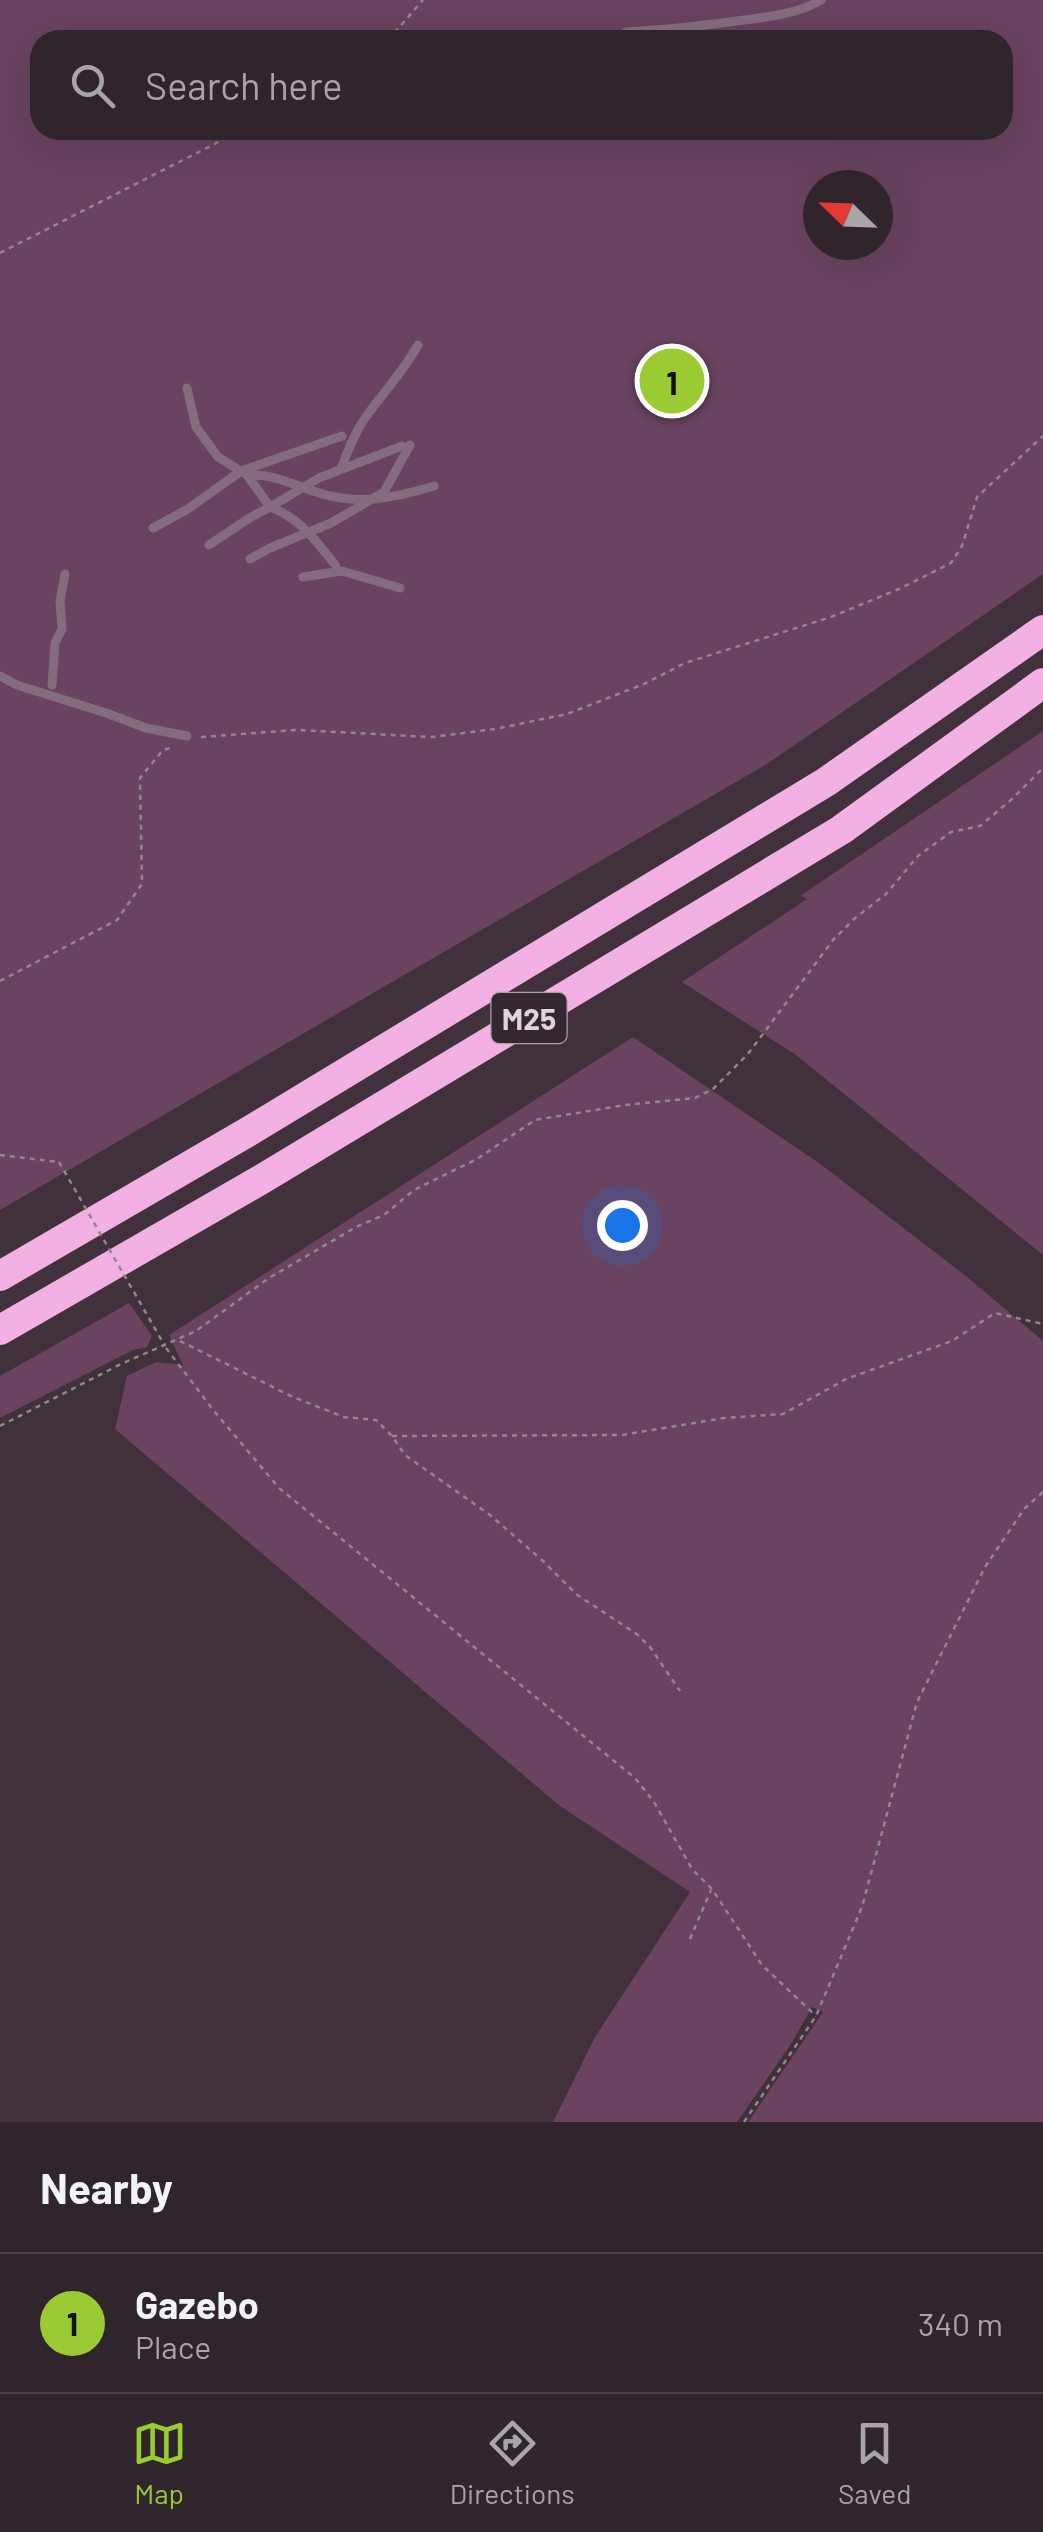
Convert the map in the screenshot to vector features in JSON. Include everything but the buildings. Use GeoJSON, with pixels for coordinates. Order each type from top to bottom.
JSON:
{"type":"FeatureCollection","features":[{"type":"Feature","properties":{"kind":"highway","name":"M25"},"geometry":{"type":"LineString","coordinates":[[0,1276],[246,1133],[826,782],[1043,630]]}},
{"type":"Feature","properties":{"kind":"highway","name":"M25"},"geometry":{"type":"LineString","coordinates":[[0,1330],[262,1179],[841,830],[1043,682]]}},
{"type":"Feature","properties":{"kind":"lane"},"geometry":{"type":"LineString","coordinates":[[673,30],[803,10],[820,0]]}},
{"type":"Feature","properties":{"kind":"lane"},"geometry":{"type":"LineString","coordinates":[[341,469],[365,418],[406,367],[418,345]]}},
{"type":"Feature","properties":{"kind":"lane"},"geometry":{"type":"LineString","coordinates":[[187,388],[196,426],[218,457],[241,474],[270,507],[289,514],[336,566]]}},
{"type":"Feature","properties":{"kind":"lane"},"geometry":{"type":"LineString","coordinates":[[153,528],[241,474],[342,436]]}},
{"type":"Feature","properties":{"kind":"lane"},"geometry":{"type":"LineString","coordinates":[[209,545],[250,516],[304,487],[406,446],[384,492],[309,533],[250,559]]}},
{"type":"Feature","properties":{"kind":"lane"},"geometry":{"type":"LineString","coordinates":[[241,474],[268,474],[318,493],[368,500],[392,498],[434,486]]}},
{"type":"Feature","properties":{"kind":"lane"},"geometry":{"type":"LineString","coordinates":[[303,577],[342,570],[400,588]]}},
{"type":"Feature","properties":{"kind":"lane"},"geometry":{"type":"LineString","coordinates":[[52,685],[56,643],[62,628],[60,600],[65,574]]}},
{"type":"Feature","properties":{"kind":"lane"},"geometry":{"type":"LineString","coordinates":[[0,676],[146,728],[190,738]]}},
{"type":"Feature","properties":{"kind":"path"},"geometry":{"type":"LineString","coordinates":[[396,30],[422,0]]}},
{"type":"Feature","properties":{"kind":"path"},"geometry":{"type":"LineString","coordinates":[[0,253],[222,140]]}},
{"type":"Feature","properties":{"kind":"path"},"geometry":{"type":"LineString","coordinates":[[190,738],[296,730],[432,737],[567,714],[644,684],[685,663],[831,618],[951,563],[962,546],[977,496],[1043,436]]}},
{"type":"Feature","properties":{"kind":"path"},"geometry":{"type":"LineString","coordinates":[[0,981],[117,920],[142,884],[140,778],[163,750],[178,745]]}},
{"type":"Feature","properties":{"kind":"path"},"geometry":{"type":"LineString","coordinates":[[0,1426],[196,1331],[269,1278],[384,1215],[414,1190],[477,1160],[536,1120],[695,1098],[713,1090],[748,1054],[833,940],[886,894],[918,856],[950,832],[980,826],[1043,768]]}},
{"type":"Feature","properties":{"kind":"path"},"geometry":{"type":"LineString","coordinates":[[0,1155],[59,1162],[165,1346],[279,1488],[635,1778],[654,1802],[692,1869],[712,1888],[762,1965],[816,2016]]}},
{"type":"Feature","properties":{"kind":"path"},"geometry":{"type":"LineString","coordinates":[[392,1436],[622,1435],[724,1418],[783,1414],[846,1379],[952,1341],[995,1313],[1043,1324]]}},
{"type":"Feature","properties":{"kind":"path"},"geometry":{"type":"LineString","coordinates":[[178,1340],[293,1398],[344,1418],[376,1420],[405,1455],[490,1515],[576,1594],[638,1635],[680,1690]]}},
{"type":"Feature","properties":{"kind":"path"},"geometry":{"type":"LineString","coordinates":[[744,2122],[816,2016],[862,1907],[917,1702],[985,1568],[1024,1509],[1043,1492]]}},
{"type":"Feature","properties":{"kind":"path"},"geometry":{"type":"LineString","coordinates":[[690,1939],[712,1888]]}},
{"type":"Feature","properties":{"kind":"shaded area"},"geometry":{"type":"Polygon","coordinates":[[[0,0],[1043,0],[1043,574],[767,764],[0,1210],[0,0]]]}},
{"type":"Feature","properties":{"kind":"shaded area"},"geometry":{"type":"Polygon","coordinates":[[[1043,731],[1043,1255],[796,1055],[682,982],[807,899],[800,896],[1043,731]]]}},
{"type":"Feature","properties":{"kind":"shaded area"},"geometry":{"type":"Polygon","coordinates":[[[633,1037],[819,1163],[1043,1341],[1043,2122],[748,2122],[823,2012],[812,2007],[737,2122],[553,2122],[595,2037],[690,1892],[560,1806],[115,1429],[127,1376],[156,1362],[183,1365],[169,1335],[633,1037]]]}},
{"type":"Feature","properties":{"kind":"shaded area"},"geometry":{"type":"Polygon","coordinates":[[[129,1303],[152,1336],[147,1347],[133,1350],[0,1418],[0,1376],[129,1303]]]}},
{"type":"Feature","properties":{"kind":"place","name":"Gazebo"},"geometry":{"type":"Point","coordinates":[672,381]}}]}
